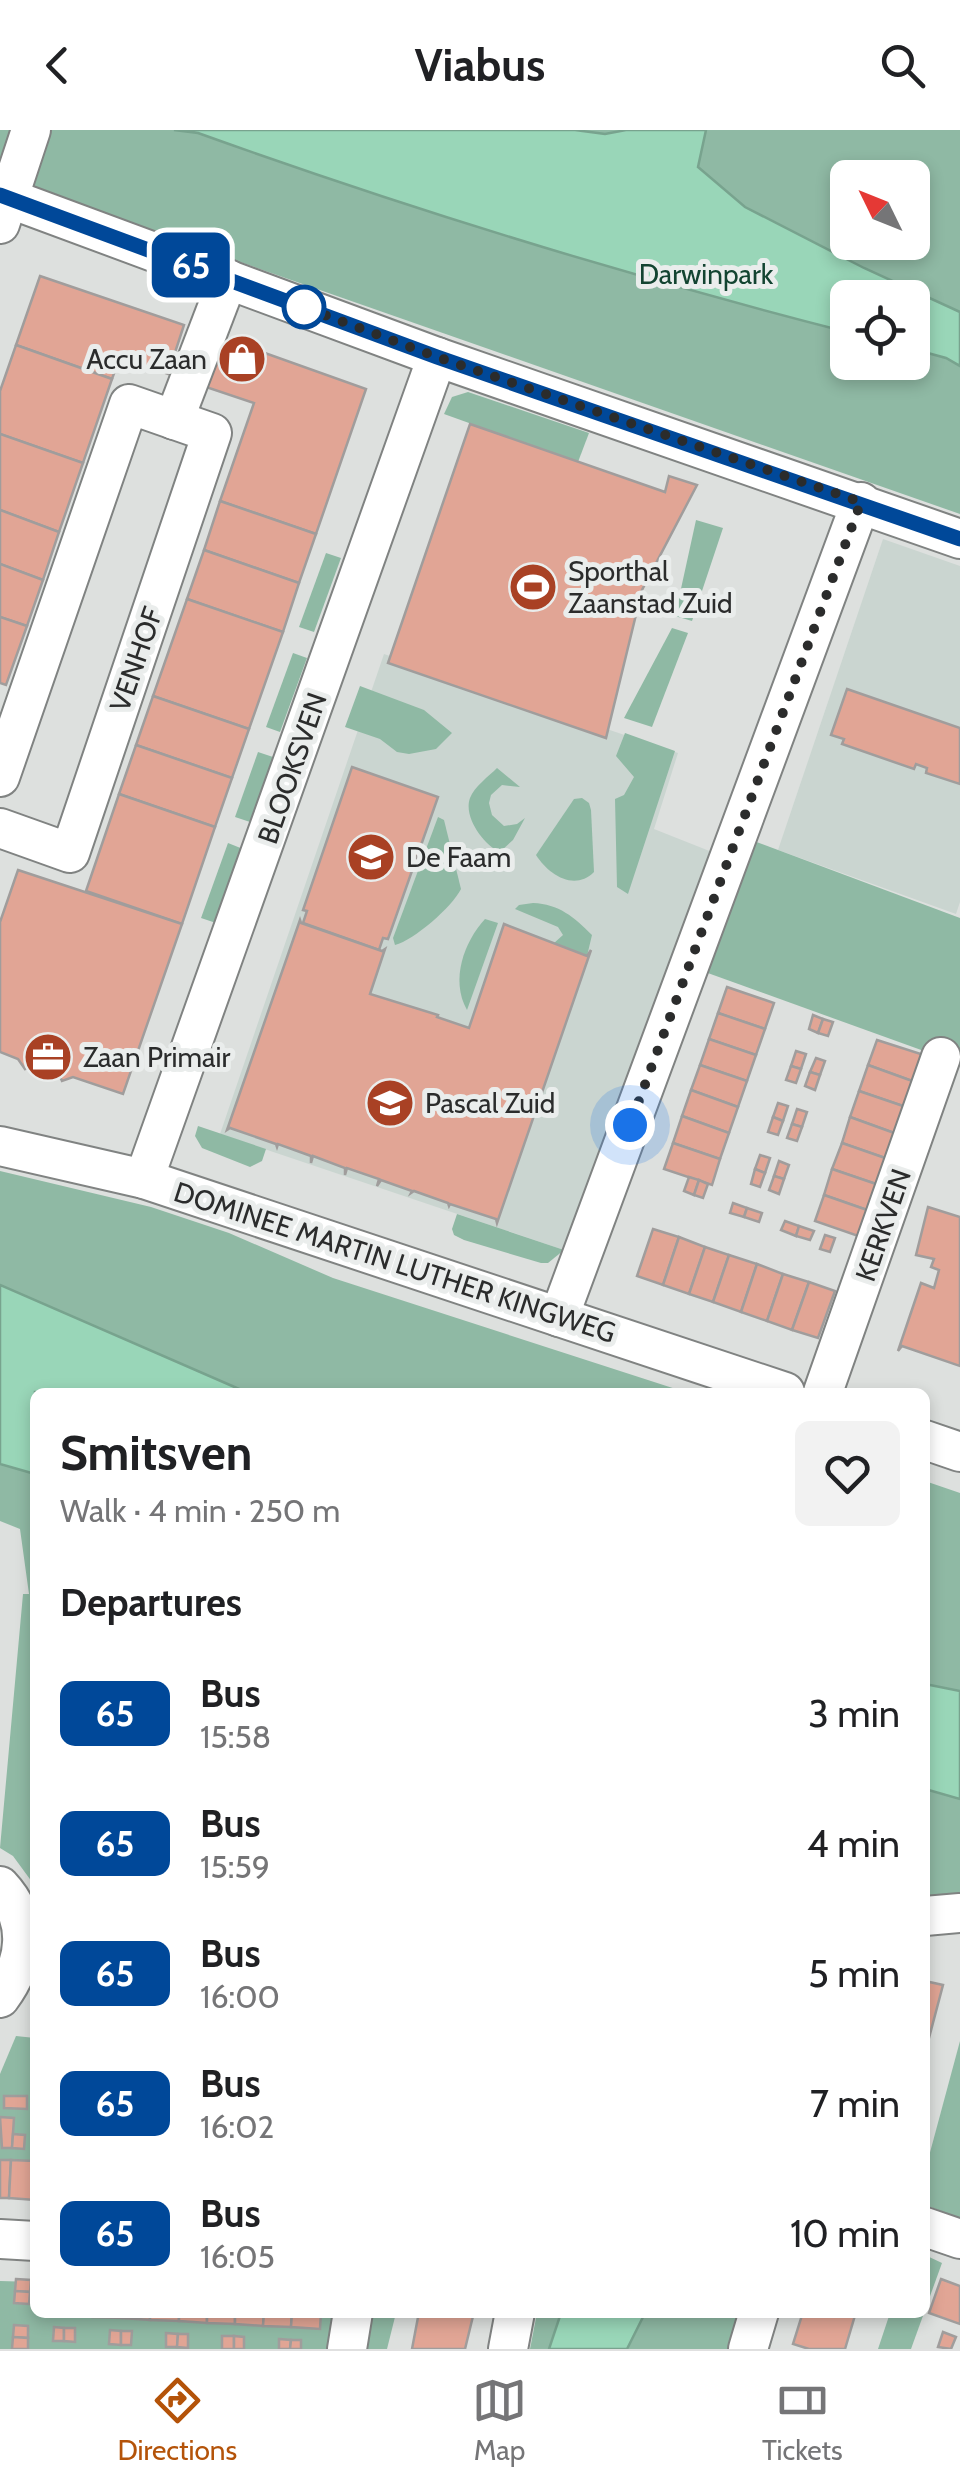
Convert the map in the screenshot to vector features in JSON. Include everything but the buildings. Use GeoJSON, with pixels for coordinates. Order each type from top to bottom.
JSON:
{"type":"FeatureCollection","features":[{"type":"Feature","properties":{"kind":"street"},"geometry":{"type":"LineString","coordinates":[[32,130],[3,205],[228,279],[437,357],[960,539]]}},
{"type":"Feature","properties":{"kind":"street"},"geometry":{"type":"LineString","coordinates":[[174,420],[228,279]]}},
{"type":"Feature","properties":{"kind":"street","name":"BLOOKSVEN"},"geometry":{"type":"LineString","coordinates":[[144,1178],[437,357]]}},
{"type":"Feature","properties":{"kind":"street","name":"VENHOF"},"geometry":{"type":"LineString","coordinates":[[0,777],[129,404],[212,433],[70,852],[0,828]]}},
{"type":"Feature","properties":{"kind":"street"},"geometry":{"type":"LineString","coordinates":[[560,1317],[861,502]]}},
{"type":"Feature","properties":{"kind":"street","name":"KERKVEN"},"geometry":{"type":"LineString","coordinates":[[824,1388],[941,1057]]}},
{"type":"Feature","properties":{"kind":"street","name":"DOMINEE MARTIN LUTHER KINGWEG"},"geometry":{"type":"LineString","coordinates":[[0,1146],[144,1178],[764,1388]]}},
{"type":"Feature","properties":{"kind":"street"},"geometry":{"type":"LineString","coordinates":[[930,1442],[960,1452]]}},
{"type":"Feature","properties":{"kind":"street"},"geometry":{"type":"LineString","coordinates":[[0,1886],[15,1902],[23,1933],[17,1986]]}},
{"type":"Feature","properties":{"kind":"street"},"geometry":{"type":"LineString","coordinates":[[930,1916],[960,1913]]}},
{"type":"Feature","properties":{"kind":"street"},"geometry":{"type":"LineString","coordinates":[[930,2229],[960,2239]]}},
{"type":"Feature","properties":{"kind":"street"},"geometry":{"type":"LineString","coordinates":[[0,2239],[30,2241]]}},
{"type":"Feature","properties":{"kind":"street"},"geometry":{"type":"LineString","coordinates":[[347,2349],[352,2318]]}},
{"type":"Feature","properties":{"kind":"street"},"geometry":{"type":"LineString","coordinates":[[508,2349],[514,2318]]}},
{"type":"Feature","properties":{"kind":"street"},"geometry":{"type":"LineString","coordinates":[[748,2349],[758,2318]]}},
{"type":"Feature","properties":{"kind":"shaded area"},"geometry":{"type":"Polygon","coordinates":[[[174,130],[575,130],[605,134],[626,130],[706,130],[698,167],[745,207],[830,251],[830,260],[848,260],[890,280],[830,280],[830,327],[439,215],[198,133],[174,130]]]}},
{"type":"Feature","properties":{"kind":"shaded area"},"geometry":{"type":"Polygon","coordinates":[[[930,298],[960,312],[960,366],[930,354],[930,298]]]}},
{"type":"Feature","properties":{"kind":"shaded area"},"geometry":{"type":"Polygon","coordinates":[[[883,539],[960,566],[960,902],[956,914],[778,850],[883,539]]]}},
{"type":"Feature","properties":{"kind":"shaded area"},"geometry":{"type":"Polygon","coordinates":[[[384,654],[678,753],[654,829],[712,852],[564,1250],[220,1134],[384,654]]]}},
{"type":"Feature","properties":{"kind":"shaded area"},"geometry":{"type":"Polygon","coordinates":[[[0,1285],[237,1388],[30,1388],[30,1473],[0,1464],[0,1285]]]}},
{"type":"Feature","properties":{"kind":"shaded area"},"geometry":{"type":"Polygon","coordinates":[[[930,1685],[960,1691],[960,1799],[930,1790],[930,1685]]]}},
{"type":"Feature","properties":{"kind":"shaded area"},"geometry":{"type":"Polygon","coordinates":[[[559,2318],[642,2318],[627,2349],[549,2349],[559,2318]]]}},
{"type":"Feature","properties":{"kind":"green space","name":"Darwinpark"},"geometry":{"type":"Polygon","coordinates":[[[0,130],[960,130],[960,514],[0,178],[0,130]]]}},
{"type":"Feature","properties":{"kind":"green space"},"geometry":{"type":"Polygon","coordinates":[[[468,392],[589,433],[578,462],[444,414],[452,397],[468,392]]]}},
{"type":"Feature","properties":{"kind":"green space"},"geometry":{"type":"Polygon","coordinates":[[[696,520],[723,528],[692,621],[675,616],[696,520]]]}},
{"type":"Feature","properties":{"kind":"green space"},"geometry":{"type":"Polygon","coordinates":[[[326,553],[341,558],[314,632],[299,627],[326,553]]]}},
{"type":"Feature","properties":{"kind":"green space"},"geometry":{"type":"Polygon","coordinates":[[[672,628],[688,633],[652,727],[624,718],[672,628]]]}},
{"type":"Feature","properties":{"kind":"green space"},"geometry":{"type":"Polygon","coordinates":[[[293,653],[307,658],[280,732],[266,727],[293,653]]]}},
{"type":"Feature","properties":{"kind":"green space"},"geometry":{"type":"Polygon","coordinates":[[[360,686],[424,710],[452,733],[436,749],[409,754],[345,727],[360,686]]]}},
{"type":"Feature","properties":{"kind":"green space"},"geometry":{"type":"Polygon","coordinates":[[[625,733],[675,751],[628,894],[617,887],[615,799],[624,795],[634,777],[616,756],[625,733]]]}},
{"type":"Feature","properties":{"kind":"green space"},"geometry":{"type":"Polygon","coordinates":[[[258,752],[273,757],[250,822],[235,817],[258,752]]]}},
{"type":"Feature","properties":{"kind":"green space"},"geometry":{"type":"Polygon","coordinates":[[[497,768],[520,787],[502,785],[491,795],[492,815],[504,826],[525,818],[513,840],[500,852],[476,830],[469,813],[470,798],[497,768]]]}},
{"type":"Feature","properties":{"kind":"green space"},"geometry":{"type":"Polygon","coordinates":[[[582,798],[591,810],[594,872],[586,878],[570,880],[554,874],[536,855],[574,799],[582,798]]]}},
{"type":"Feature","properties":{"kind":"green space"},"geometry":{"type":"Polygon","coordinates":[[[438,817],[444,820],[461,889],[432,922],[395,945],[393,938],[438,817]]]}},
{"type":"Feature","properties":{"kind":"green space"},"geometry":{"type":"Polygon","coordinates":[[[751,840],[960,918],[960,1064],[705,972],[751,840]]]}},
{"type":"Feature","properties":{"kind":"green space"},"geometry":{"type":"Polygon","coordinates":[[[228,843],[243,849],[216,923],[201,918],[228,843]]]}},
{"type":"Feature","properties":{"kind":"green space"},"geometry":{"type":"Polygon","coordinates":[[[533,903],[566,913],[592,935],[587,956],[553,944],[563,935],[558,927],[515,909],[533,903]]]}},
{"type":"Feature","properties":{"kind":"green space"},"geometry":{"type":"Polygon","coordinates":[[[485,919],[498,923],[467,1010],[460,986],[462,962],[485,919]]]}},
{"type":"Feature","properties":{"kind":"green space"},"geometry":{"type":"Polygon","coordinates":[[[198,1126],[266,1149],[262,1161],[250,1167],[202,1148],[195,1136],[198,1126]]]}},
{"type":"Feature","properties":{"kind":"green space"},"geometry":{"type":"Polygon","coordinates":[[[0,1171],[151,1207],[229,1233],[333,1278],[673,1388],[237,1388],[0,1285],[0,1171]]]}},
{"type":"Feature","properties":{"kind":"green space"},"geometry":{"type":"Polygon","coordinates":[[[457,1214],[564,1250],[548,1263],[541,1263],[464,1240],[454,1235],[452,1229],[457,1214]]]}},
{"type":"Feature","properties":{"kind":"green space"},"geometry":{"type":"Polygon","coordinates":[[[0,1464],[30,1473],[30,1879],[13,1856],[0,1848],[23,1594],[29,1594],[20,1529],[0,1521],[0,1464]]]}},
{"type":"Feature","properties":{"kind":"green space"},"geometry":{"type":"Polygon","coordinates":[[[930,1483],[960,1493],[960,1691],[930,1685],[930,1483]]]}},
{"type":"Feature","properties":{"kind":"green space"},"geometry":{"type":"Polygon","coordinates":[[[930,1790],[960,1799],[960,1899],[930,1903],[930,1790]]]}},
{"type":"Feature","properties":{"kind":"green space"},"geometry":{"type":"Polygon","coordinates":[[[16,2036],[30,2037],[30,2179],[0,2178],[0,2074],[16,2036]]]}},
{"type":"Feature","properties":{"kind":"green space"},"geometry":{"type":"Polygon","coordinates":[[[960,2041],[960,2218],[930,2207],[930,2152],[960,2041]]]}},
{"type":"Feature","properties":{"kind":"green space"},"geometry":{"type":"Polygon","coordinates":[[[930,2257],[942,2263],[930,2296],[930,2257]]]}},
{"type":"Feature","properties":{"kind":"green space"},"geometry":{"type":"Polygon","coordinates":[[[0,2281],[30,2282],[30,2318],[334,2318],[327,2349],[0,2349],[0,2281]]]}},
{"type":"Feature","properties":{"kind":"green space"},"geometry":{"type":"Polygon","coordinates":[[[368,2318],[395,2318],[387,2349],[361,2349],[368,2318]]]}},
{"type":"Feature","properties":{"kind":"green space"},"geometry":{"type":"Polygon","coordinates":[[[536,2318],[559,2318],[549,2349],[530,2349],[536,2318]]]}},
{"type":"Feature","properties":{"kind":"green space"},"geometry":{"type":"Polygon","coordinates":[[[642,2318],[743,2318],[734,2349],[627,2349],[642,2318]]]}},
{"type":"Feature","properties":{"kind":"green space"},"geometry":{"type":"Polygon","coordinates":[[[888,2318],[922,2318],[911,2349],[878,2349],[888,2318]]]}},
{"type":"Feature","properties":{"kind":"bus line","name":"65"},"geometry":{"type":"LineString","coordinates":[[0,195],[437,357],[960,539]]}},
{"type":"Feature","properties":{"kind":"place","name":"Accu Zaan"},"geometry":{"type":"Point","coordinates":[242,359]}},
{"type":"Feature","properties":{"kind":"place","name":"Sporthal Zaanstad Zuid"},"geometry":{"type":"Point","coordinates":[533,587]}},
{"type":"Feature","properties":{"kind":"place","name":"De Faam"},"geometry":{"type":"Point","coordinates":[371,857]}},
{"type":"Feature","properties":{"kind":"place","name":"Zaan Primair"},"geometry":{"type":"Point","coordinates":[48,1057]}},
{"type":"Feature","properties":{"kind":"place","name":"Pascal Zuid"},"geometry":{"type":"Point","coordinates":[390,1103]}},
{"type":"Feature","properties":{"kind":"route"},"geometry":{"type":"LineString","coordinates":[[304,307],[298,305],[437,357],[861,502],[630,1125]]}}]}
